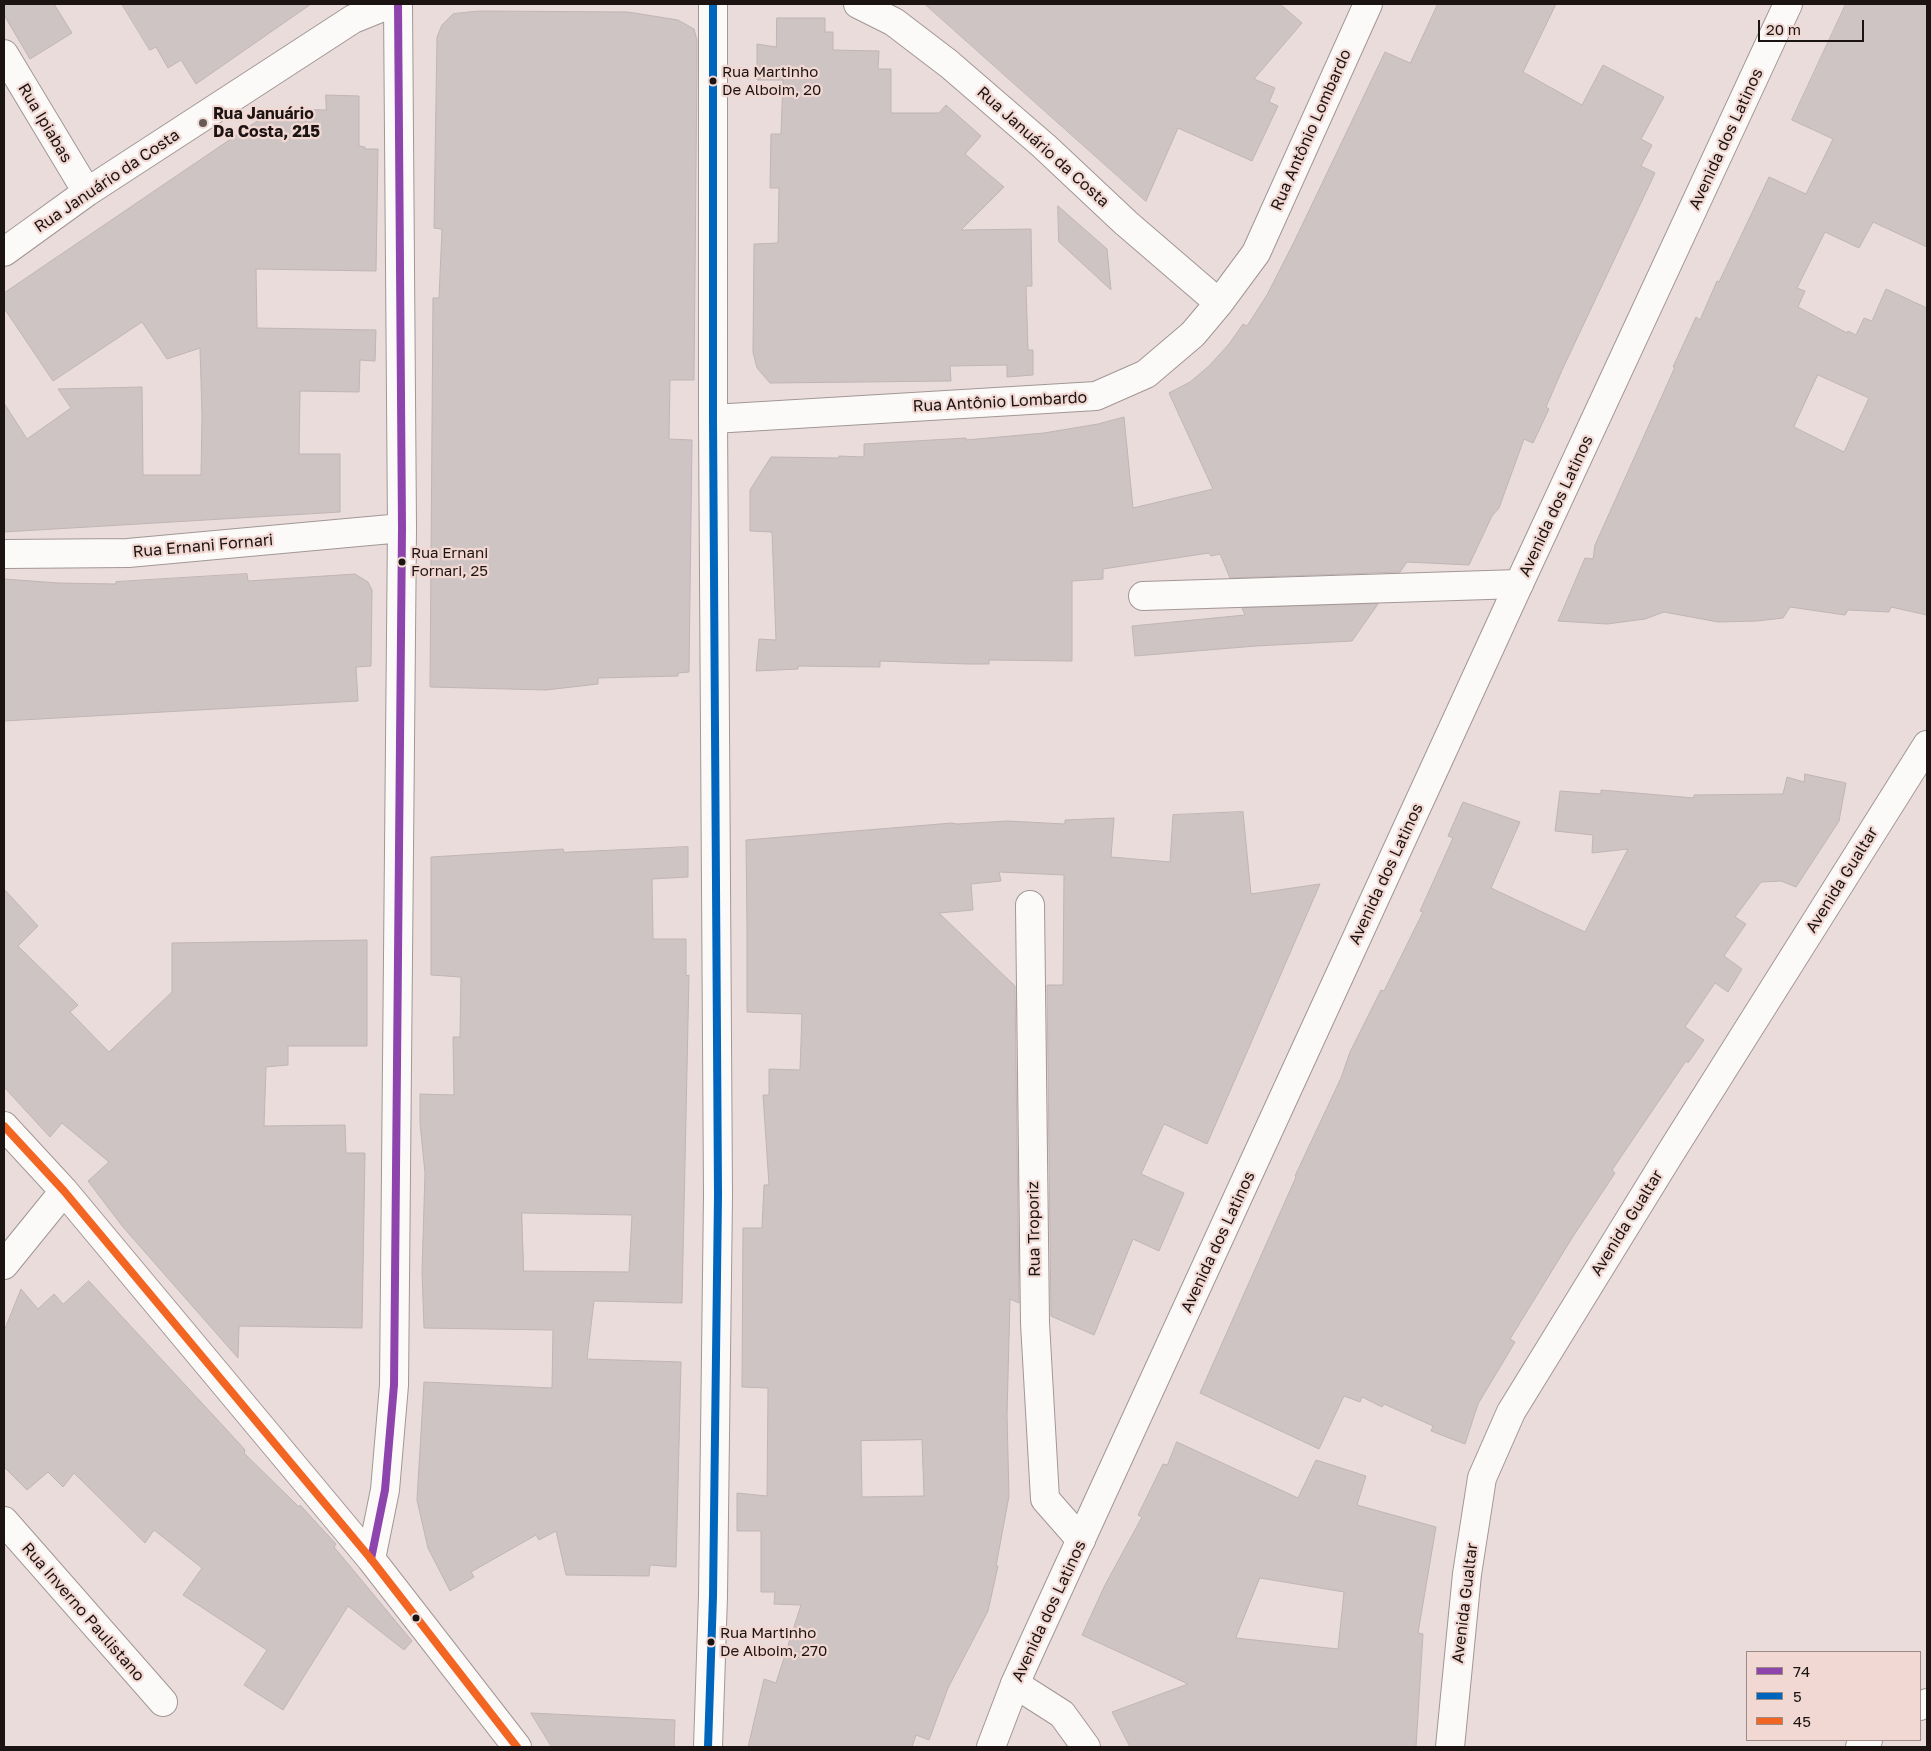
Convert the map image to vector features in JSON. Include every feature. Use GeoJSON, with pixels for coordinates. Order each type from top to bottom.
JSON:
{"type":"FeatureCollection","features":[{"type":"Feature","properties":{"kind":"street","name":"Rua Januário da Costa"},"geometry":{"type":"LineString","coordinates":[[4,252],[87,192],[348,12],[390,4]]}},
{"type":"Feature","properties":{"kind":"street"},"geometry":{"type":"LineString","coordinates":[[371,1559],[385,1490],[394,1385],[402,528],[398,4]]}},
{"type":"Feature","properties":{"kind":"street"},"geometry":{"type":"LineString","coordinates":[[708,1747],[713,1596],[718,1195],[713,419],[713,4]]}},
{"type":"Feature","properties":{"kind":"street","name":"Rua Januário da Costa"},"geometry":{"type":"LineString","coordinates":[[858,4],[894,22],[950,64],[1044,146],[1126,223],[1219,303]]}},
{"type":"Feature","properties":{"kind":"street","name":"Rua Antônio Lombardo"},"geometry":{"type":"LineString","coordinates":[[713,419],[1096,396],[1146,374],[1193,334],[1256,253],[1368,4]]}},
{"type":"Feature","properties":{"kind":"street","name":"Avenida dos Latinos"},"geometry":{"type":"LineString","coordinates":[[991,1747],[1015,1684],[1519,584],[1788,4]]}},
{"type":"Feature","properties":{"kind":"street","name":"Rua Ipiabas"},"geometry":{"type":"LineString","coordinates":[[4,54],[87,192]]}},
{"type":"Feature","properties":{"kind":"street","name":"Rua Ernani Fornari"},"geometry":{"type":"LineString","coordinates":[[4,554],[128,553],[402,528]]}},
{"type":"Feature","properties":{"kind":"street"},"geometry":{"type":"LineString","coordinates":[[1143,596],[1519,584]]}},
{"type":"Feature","properties":{"kind":"street","name":"Avenida Gualtar"},"geometry":{"type":"LineString","coordinates":[[1450,1747],[1467,1574],[1482,1478],[1511,1412],[1681,1136],[1927,745]]}},
{"type":"Feature","properties":{"kind":"street","name":"Rua Troporiz"},"geometry":{"type":"LineString","coordinates":[[1030,905],[1035,1323],[1045,1499],[1082,1540]]}},
{"type":"Feature","properties":{"kind":"street"},"geometry":{"type":"LineString","coordinates":[[4,1126],[64,1191],[371,1559],[517,1747]]}},
{"type":"Feature","properties":{"kind":"street"},"geometry":{"type":"LineString","coordinates":[[4,1265],[64,1191]]}},
{"type":"Feature","properties":{"kind":"street","name":"Rua Inverno Paulistano"},"geometry":{"type":"LineString","coordinates":[[4,1521],[163,1702]]}},
{"type":"Feature","properties":{"kind":"street"},"geometry":{"type":"LineString","coordinates":[[1015,1684],[1062,1714],[1086,1747]]}},
{"type":"Feature","properties":{"kind":"building"},"geometry":{"type":"Polygon","coordinates":[[[4,4],[54,4],[72,33],[30,59],[4,15],[4,4]]]}},
{"type":"Feature","properties":{"kind":"building"},"geometry":{"type":"Polygon","coordinates":[[[122,4],[311,4],[196,84],[181,60],[168,68],[156,47],[150,50],[122,4]]]}},
{"type":"Feature","properties":{"kind":"building"},"geometry":{"type":"Polygon","coordinates":[[[925,4],[1280,4],[1302,23],[1254,79],[1275,88],[1269,102],[1278,106],[1252,161],[1178,128],[1146,201],[925,4]]]}},
{"type":"Feature","properties":{"kind":"building"},"geometry":{"type":"Polygon","coordinates":[[[1438,4],[1556,4],[1523,72],[1582,105],[1603,65],[1664,97],[1641,139],[1652,145],[1641,166],[1655,173],[1563,368],[1546,407],[1549,409],[1533,443],[1524,439],[1499,508],[1492,516],[1469,565],[1407,562],[1400,572],[1230,578],[1220,554],[1211,556],[1209,553],[1103,569],[1103,579],[1072,581],[1072,661],[989,660],[989,664],[967,664],[880,661],[880,667],[798,666],[798,669],[756,671],[759,639],[776,640],[772,532],[750,531],[750,490],[771,457],[864,457],[864,444],[966,438],[966,440],[1044,433],[1098,424],[1124,417],[1133,508],[1213,489],[1169,393],[1190,382],[1209,366],[1229,344],[1243,324],[1247,326],[1267,295],[1294,242],[1385,52],[1410,63],[1438,4]]]}},
{"type":"Feature","properties":{"kind":"building"},"geometry":{"type":"Polygon","coordinates":[[[1846,4],[1927,4],[1927,247],[1873,222],[1859,248],[1825,232],[1797,288],[1805,291],[1798,307],[1847,333],[1848,331],[1856,335],[1864,318],[1872,321],[1886,289],[1927,308],[1927,615],[1891,607],[1889,612],[1848,610],[1845,615],[1790,607],[1783,618],[1757,621],[1718,622],[1664,612],[1645,619],[1607,624],[1558,621],[1585,558],[1593,559],[1595,545],[1696,317],[1700,320],[1717,281],[1719,282],[1769,177],[1806,194],[1833,139],[1792,120],[1846,4]],[[1818,375],[1794,427],[1844,452],[1869,398],[1818,375]]]}},
{"type":"Feature","properties":{"kind":"building"},"geometry":{"type":"Polygon","coordinates":[[[479,11],[628,12],[678,20],[694,29],[697,40],[697,64],[694,380],[670,380],[669,439],[692,440],[689,672],[678,673],[678,676],[598,678],[598,684],[546,690],[430,687],[433,298],[439,298],[442,229],[434,228],[437,37],[442,25],[453,14],[479,11]]]}},
{"type":"Feature","properties":{"kind":"building"},"geometry":{"type":"Polygon","coordinates":[[[777,18],[825,18],[825,32],[833,32],[833,50],[879,51],[878,69],[891,69],[891,113],[939,113],[946,105],[981,136],[965,154],[1004,187],[961,230],[1031,229],[1032,286],[1026,286],[1028,350],[1033,350],[1033,375],[1007,377],[1007,365],[950,366],[951,381],[770,383],[757,368],[753,352],[754,244],[778,243],[779,188],[770,188],[771,134],[781,134],[783,80],[757,80],[757,44],[776,47],[777,18]]]}},
{"type":"Feature","properties":{"kind":"building"},"geometry":{"type":"Polygon","coordinates":[[[326,95],[359,96],[359,146],[365,147],[365,149],[378,149],[376,271],[256,269],[257,328],[376,330],[375,361],[360,360],[359,392],[300,391],[299,454],[340,454],[340,512],[4,532],[4,403],[27,439],[71,408],[58,389],[142,387],[143,475],[201,475],[202,416],[200,348],[167,359],[142,322],[53,381],[4,308],[4,293],[275,109],[326,110],[326,95]]]}},
{"type":"Feature","properties":{"kind":"building"},"geometry":{"type":"Polygon","coordinates":[[[1058,206],[1107,249],[1111,290],[1059,242],[1058,206]]]}},
{"type":"Feature","properties":{"kind":"building"},"geometry":{"type":"Polygon","coordinates":[[[247,574],[248,581],[355,574],[368,582],[372,590],[371,666],[356,667],[358,701],[4,721],[4,579],[59,583],[116,584],[116,582],[247,574]]]}},
{"type":"Feature","properties":{"kind":"building"},"geometry":{"type":"Polygon","coordinates":[[[1378,604],[1352,641],[1256,646],[1135,656],[1132,626],[1245,615],[1242,608],[1378,604]]]}},
{"type":"Feature","properties":{"kind":"building"},"geometry":{"type":"Polygon","coordinates":[[[1805,774],[1846,783],[1839,821],[1796,887],[1781,881],[1761,882],[1735,917],[1746,924],[1724,956],[1742,969],[1728,992],[1715,983],[1685,1027],[1704,1040],[1688,1063],[1686,1061],[1612,1170],[1615,1173],[1572,1238],[1510,1339],[1515,1342],[1478,1404],[1465,1444],[1431,1431],[1433,1426],[1384,1404],[1382,1407],[1362,1397],[1360,1402],[1344,1396],[1319,1449],[1200,1393],[1295,1176],[1341,1078],[1350,1052],[1381,990],[1384,991],[1423,912],[1420,911],[1453,838],[1448,836],[1463,802],[1520,822],[1491,888],[1585,932],[1628,849],[1592,853],[1593,835],[1555,831],[1560,791],[1601,794],[1601,790],[1694,798],[1694,795],[1783,794],[1787,777],[1804,782],[1805,774]]]}},
{"type":"Feature","properties":{"kind":"building"},"geometry":{"type":"Polygon","coordinates":[[[1243,812],[1251,894],[1320,884],[1207,1144],[1164,1124],[1141,1174],[1184,1193],[1159,1251],[1133,1239],[1094,1335],[1051,1316],[1047,985],[1063,985],[1064,875],[999,872],[1001,881],[971,884],[973,910],[939,913],[1015,986],[1019,1303],[1010,1299],[1007,1415],[1009,1496],[996,1566],[998,1566],[988,1611],[948,1688],[929,1740],[916,1735],[912,1747],[748,1747],[764,1679],[776,1683],[801,1605],[774,1604],[775,1592],[761,1592],[761,1531],[737,1531],[737,1493],[767,1496],[768,1388],[742,1387],[743,1228],[762,1228],[764,1185],[769,1185],[763,1095],[769,1095],[769,1069],[800,1070],[802,1014],[747,1012],[746,840],[952,823],[1007,821],[1065,824],[1065,820],[1114,818],[1111,857],[1170,862],[1173,815],[1243,812]],[[922,1440],[861,1441],[862,1497],[924,1496],[922,1440]]]}},
{"type":"Feature","properties":{"kind":"building"},"geometry":{"type":"Polygon","coordinates":[[[688,847],[688,877],[652,879],[653,939],[686,939],[686,976],[689,975],[682,1303],[594,1301],[587,1359],[681,1362],[676,1567],[650,1565],[649,1576],[566,1575],[556,1531],[539,1540],[536,1535],[471,1572],[474,1577],[450,1591],[428,1548],[417,1500],[424,1382],[552,1388],[553,1330],[424,1328],[422,1272],[425,1173],[420,1123],[420,1094],[454,1095],[453,1037],[460,1037],[461,977],[431,975],[431,857],[563,849],[564,852],[688,847]],[[522,1213],[524,1271],[629,1272],[632,1215],[522,1213]]]}},
{"type":"Feature","properties":{"kind":"building"},"geometry":{"type":"Polygon","coordinates":[[[4,889],[38,926],[18,946],[78,1005],[70,1012],[109,1052],[172,992],[172,943],[367,940],[367,1046],[288,1046],[288,1065],[266,1067],[264,1126],[345,1125],[346,1153],[365,1153],[362,1328],[239,1326],[238,1358],[123,1227],[88,1181],[109,1162],[62,1123],[50,1137],[4,1087],[4,889]]]}},
{"type":"Feature","properties":{"kind":"building"},"geometry":{"type":"Polygon","coordinates":[[[89,1281],[237,1441],[245,1450],[244,1453],[299,1507],[300,1505],[336,1544],[334,1547],[412,1641],[404,1650],[348,1606],[283,1710],[244,1685],[267,1650],[183,1595],[202,1568],[154,1530],[145,1543],[74,1473],[63,1487],[48,1472],[27,1490],[4,1467],[4,1331],[21,1289],[38,1309],[54,1294],[63,1304],[89,1281]]]}},
{"type":"Feature","properties":{"kind":"building"},"geometry":{"type":"Polygon","coordinates":[[[1177,1442],[1298,1498],[1316,1460],[1366,1476],[1357,1505],[1436,1527],[1418,1633],[1423,1634],[1416,1747],[1130,1747],[1112,1712],[1188,1684],[1082,1635],[1105,1585],[1142,1517],[1138,1515],[1163,1464],[1167,1465],[1177,1442]],[[1260,1578],[1236,1638],[1338,1649],[1344,1592],[1260,1578]]]}},
{"type":"Feature","properties":{"kind":"building"},"geometry":{"type":"Polygon","coordinates":[[[531,1713],[675,1720],[674,1747],[552,1747],[531,1713]]]}},
{"type":"Feature","properties":{"kind":"transit line","name":"74"},"geometry":{"type":"LineString","coordinates":[[371,1559],[385,1490],[394,1385],[402,528],[398,4]]}},
{"type":"Feature","properties":{"kind":"transit line","name":"5"},"geometry":{"type":"LineString","coordinates":[[708,1747],[713,1596],[718,1195],[713,419],[713,4]]}},
{"type":"Feature","properties":{"kind":"transit line","name":"45"},"geometry":{"type":"LineString","coordinates":[[4,1126],[64,1191],[371,1559],[517,1747]]}},
{"type":"Feature","properties":{"kind":"place","name":"Rua Martinho De Alboim, 20"},"geometry":{"type":"Point","coordinates":[713,81]}},
{"type":"Feature","properties":{"kind":"place","name":"Rua Januário Da Costa, 215"},"geometry":{"type":"Point","coordinates":[203,123]}},
{"type":"Feature","properties":{"kind":"place","name":"Rua Ernani Fornari, 25"},"geometry":{"type":"Point","coordinates":[402,562]}},
{"type":"Feature","properties":{"kind":"place","name":"Rua Martinho De Alboim, 270"},"geometry":{"type":"Point","coordinates":[711,1642]}}]}
